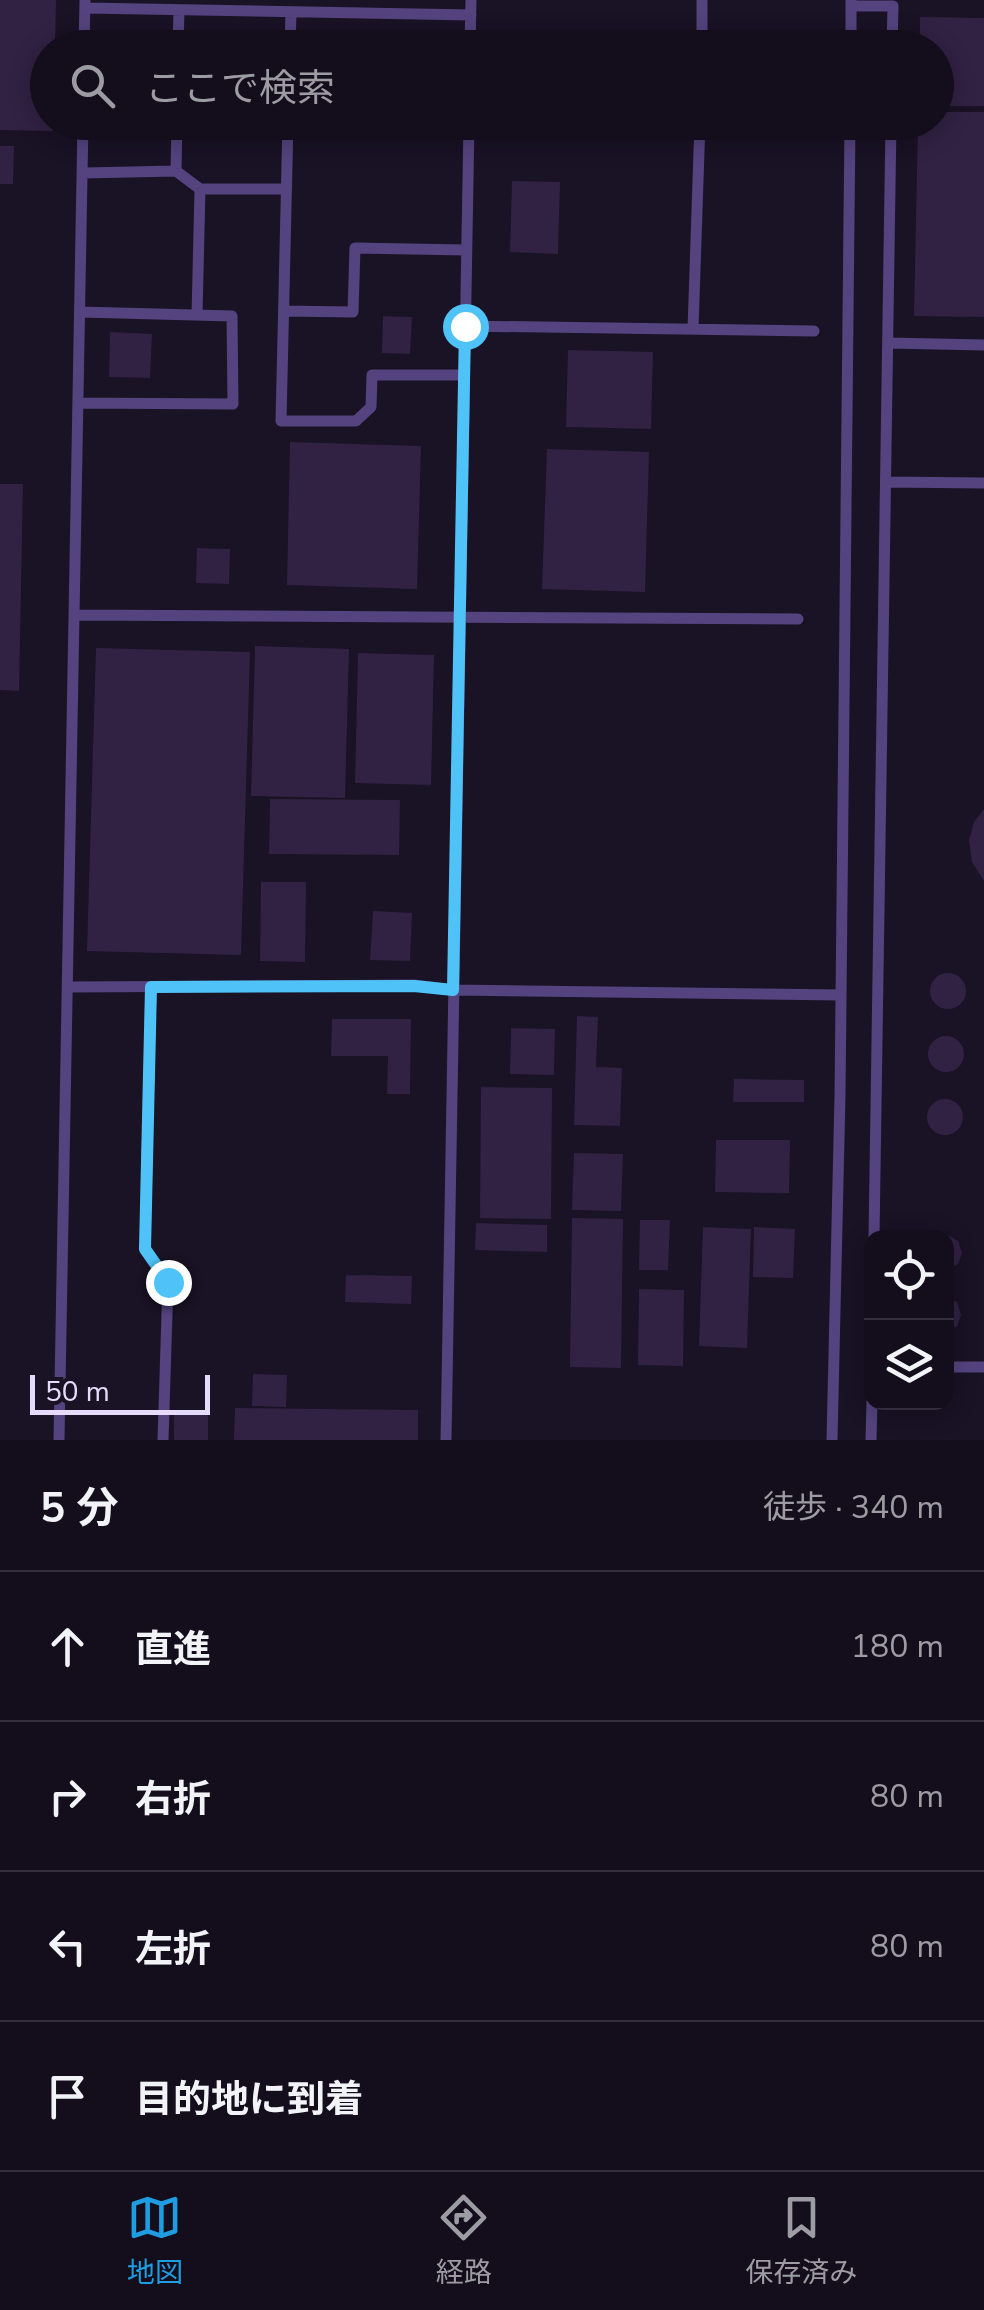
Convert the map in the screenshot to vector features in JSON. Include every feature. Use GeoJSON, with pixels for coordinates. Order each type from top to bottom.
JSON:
{"type":"FeatureCollection","features":[{"type":"Feature","properties":{"kind":"lane"},"geometry":{"type":"LineString","coordinates":[[470,30],[471,0]]}},
{"type":"Feature","properties":{"kind":"lane"},"geometry":{"type":"LineString","coordinates":[[702,0],[702,30]]}},
{"type":"Feature","properties":{"kind":"lane"},"geometry":{"type":"LineString","coordinates":[[850,30],[851,3],[893,6],[892,30]]}},
{"type":"Feature","properties":{"kind":"lane"},"geometry":{"type":"LineString","coordinates":[[84,30],[85,4],[178,10],[470,15]]}},
{"type":"Feature","properties":{"kind":"lane"},"geometry":{"type":"LineString","coordinates":[[178,10],[178,30]]}},
{"type":"Feature","properties":{"kind":"lane"},"geometry":{"type":"LineString","coordinates":[[290,30],[291,12]]}},
{"type":"Feature","properties":{"kind":"lane"},"geometry":{"type":"LineString","coordinates":[[59,1440],[84,140]]}},
{"type":"Feature","properties":{"kind":"lane"},"geometry":{"type":"LineString","coordinates":[[176,171],[177,140]]}},
{"type":"Feature","properties":{"kind":"lane"},"geometry":{"type":"LineString","coordinates":[[287,140],[281,421],[356,421],[371,407],[372,375],[464,375]]}},
{"type":"Feature","properties":{"kind":"lane"},"geometry":{"type":"LineString","coordinates":[[446,1440],[469,140]]}},
{"type":"Feature","properties":{"kind":"lane"},"geometry":{"type":"LineString","coordinates":[[693,329],[699,140]]}},
{"type":"Feature","properties":{"kind":"lane"},"geometry":{"type":"LineString","coordinates":[[832,1440],[850,140]]}},
{"type":"Feature","properties":{"kind":"lane"},"geometry":{"type":"LineString","coordinates":[[874,1230],[892,140]]}},
{"type":"Feature","properties":{"kind":"lane"},"geometry":{"type":"LineString","coordinates":[[83,174],[176,171],[200,189],[286,189]]}},
{"type":"Feature","properties":{"kind":"lane"},"geometry":{"type":"LineString","coordinates":[[197,315],[200,189]]}},
{"type":"Feature","properties":{"kind":"lane"},"geometry":{"type":"LineString","coordinates":[[284,311],[352,312],[355,248],[466,250]]}},
{"type":"Feature","properties":{"kind":"lane"},"geometry":{"type":"LineString","coordinates":[[80,403],[233,404],[232,316],[81,312]]}},
{"type":"Feature","properties":{"kind":"lane"},"geometry":{"type":"LineString","coordinates":[[465,326],[814,331]]}},
{"type":"Feature","properties":{"kind":"lane"},"geometry":{"type":"LineString","coordinates":[[889,344],[984,345]]}},
{"type":"Feature","properties":{"kind":"lane"},"geometry":{"type":"LineString","coordinates":[[887,482],[984,483]]}},
{"type":"Feature","properties":{"kind":"lane"},"geometry":{"type":"LineString","coordinates":[[76,614],[798,619]]}},
{"type":"Feature","properties":{"kind":"lane"},"geometry":{"type":"LineString","coordinates":[[68,987],[414,986],[453,990],[841,995]]}},
{"type":"Feature","properties":{"kind":"lane"},"geometry":{"type":"LineString","coordinates":[[151,987],[145,1249],[168,1282],[163,1440]]}},
{"type":"Feature","properties":{"kind":"lane"},"geometry":{"type":"LineString","coordinates":[[954,1367],[984,1367]]}},
{"type":"Feature","properties":{"kind":"lane"},"geometry":{"type":"LineString","coordinates":[[871,1440],[872,1410]]}},
{"type":"Feature","properties":{"kind":"building"},"geometry":{"type":"Polygon","coordinates":[[[0,0],[56,0],[55,30],[30,30],[30,131],[0,130],[0,0]]]}},
{"type":"Feature","properties":{"kind":"building"},"geometry":{"type":"Polygon","coordinates":[[[920,17],[984,18],[984,106],[954,106],[954,30],[920,30],[920,17]]]}},
{"type":"Feature","properties":{"kind":"building"},"geometry":{"type":"Polygon","coordinates":[[[954,112],[984,112],[984,317],[914,316],[918,140],[954,140],[954,112]]]}},
{"type":"Feature","properties":{"kind":"building"},"geometry":{"type":"Polygon","coordinates":[[[0,146],[14,146],[13,184],[0,184],[0,146]]]}},
{"type":"Feature","properties":{"kind":"building"},"geometry":{"type":"Polygon","coordinates":[[[512,181],[560,182],[558,254],[510,252],[512,181]]]}},
{"type":"Feature","properties":{"kind":"building"},"geometry":{"type":"Polygon","coordinates":[[[383,316],[412,317],[410,354],[382,353],[383,316]]]}},
{"type":"Feature","properties":{"kind":"building"},"geometry":{"type":"Polygon","coordinates":[[[110,332],[152,334],[150,378],[109,377],[110,332]]]}},
{"type":"Feature","properties":{"kind":"building"},"geometry":{"type":"Polygon","coordinates":[[[568,350],[653,352],[651,429],[566,427],[568,350]]]}},
{"type":"Feature","properties":{"kind":"building"},"geometry":{"type":"Polygon","coordinates":[[[290,442],[421,446],[417,589],[287,585],[290,442]]]}},
{"type":"Feature","properties":{"kind":"building"},"geometry":{"type":"Polygon","coordinates":[[[547,449],[649,452],[645,592],[542,589],[547,449]]]}},
{"type":"Feature","properties":{"kind":"building"},"geometry":{"type":"Polygon","coordinates":[[[0,484],[23,484],[19,691],[0,690],[0,484]]]}},
{"type":"Feature","properties":{"kind":"building"},"geometry":{"type":"Polygon","coordinates":[[[197,548],[230,549],[229,584],[196,583],[197,548]]]}},
{"type":"Feature","properties":{"kind":"building"},"geometry":{"type":"Polygon","coordinates":[[[255,646],[349,649],[345,798],[251,796],[255,646]]]}},
{"type":"Feature","properties":{"kind":"building"},"geometry":{"type":"Polygon","coordinates":[[[96,648],[250,652],[241,955],[87,951],[96,648]]]}},
{"type":"Feature","properties":{"kind":"building"},"geometry":{"type":"Polygon","coordinates":[[[358,653],[434,655],[431,785],[355,783],[358,653]]]}},
{"type":"Feature","properties":{"kind":"building"},"geometry":{"type":"Polygon","coordinates":[[[270,799],[400,800],[399,855],[269,854],[270,799]]]}},
{"type":"Feature","properties":{"kind":"building"},"geometry":{"type":"Polygon","coordinates":[[[984,809],[984,881],[972,862],[969,840],[974,822],[984,809]]]}},
{"type":"Feature","properties":{"kind":"building"},"geometry":{"type":"Polygon","coordinates":[[[261,882],[306,882],[305,962],[260,961],[261,882]]]}},
{"type":"Feature","properties":{"kind":"building"},"geometry":{"type":"Polygon","coordinates":[[[373,911],[412,913],[410,961],[370,960],[373,911]]]}},
{"type":"Feature","properties":{"kind":"building"},"geometry":{"type":"Polygon","coordinates":[[[948,973],[960,979],[966,991],[960,1003],[948,1009],[936,1003],[930,991],[936,979],[948,973]]]}},
{"type":"Feature","properties":{"kind":"building"},"geometry":{"type":"Polygon","coordinates":[[[577,1016],[598,1017],[596,1067],[622,1068],[620,1126],[574,1125],[577,1016]]]}},
{"type":"Feature","properties":{"kind":"building"},"geometry":{"type":"Polygon","coordinates":[[[332,1019],[411,1019],[410,1094],[387,1094],[388,1056],[331,1056],[332,1019]]]}},
{"type":"Feature","properties":{"kind":"building"},"geometry":{"type":"Polygon","coordinates":[[[511,1028],[555,1029],[554,1075],[510,1074],[511,1028]]]}},
{"type":"Feature","properties":{"kind":"building"},"geometry":{"type":"Polygon","coordinates":[[[946,1036],[958,1042],[964,1054],[958,1066],[946,1072],[934,1066],[928,1054],[934,1042],[946,1036]]]}},
{"type":"Feature","properties":{"kind":"building"},"geometry":{"type":"Polygon","coordinates":[[[734,1079],[804,1080],[804,1102],[733,1102],[734,1079]]]}},
{"type":"Feature","properties":{"kind":"building"},"geometry":{"type":"Polygon","coordinates":[[[481,1087],[552,1088],[551,1219],[480,1218],[481,1087]]]}},
{"type":"Feature","properties":{"kind":"building"},"geometry":{"type":"Polygon","coordinates":[[[945,1099],[957,1105],[963,1117],[957,1129],[945,1135],[933,1129],[927,1117],[933,1105],[945,1099]]]}},
{"type":"Feature","properties":{"kind":"building"},"geometry":{"type":"Polygon","coordinates":[[[716,1140],[790,1140],[789,1193],[715,1192],[716,1140]]]}},
{"type":"Feature","properties":{"kind":"building"},"geometry":{"type":"Polygon","coordinates":[[[574,1153],[623,1154],[621,1211],[572,1210],[574,1153]]]}},
{"type":"Feature","properties":{"kind":"building"},"geometry":{"type":"Polygon","coordinates":[[[572,1218],[623,1219],[621,1368],[570,1367],[572,1218]]]}},
{"type":"Feature","properties":{"kind":"building"},"geometry":{"type":"Polygon","coordinates":[[[640,1220],[670,1220],[668,1270],[639,1270],[640,1220]]]}},
{"type":"Feature","properties":{"kind":"building"},"geometry":{"type":"Polygon","coordinates":[[[476,1223],[547,1225],[547,1252],[475,1250],[476,1223]]]}},
{"type":"Feature","properties":{"kind":"building"},"geometry":{"type":"Polygon","coordinates":[[[703,1227],[751,1229],[747,1348],[699,1346],[703,1227]]]}},
{"type":"Feature","properties":{"kind":"building"},"geometry":{"type":"Polygon","coordinates":[[[754,1227],[795,1229],[793,1278],[753,1277],[754,1227]]]}},
{"type":"Feature","properties":{"kind":"building"},"geometry":{"type":"Polygon","coordinates":[[[954,1239],[962,1253],[954,1266],[954,1239]]]}},
{"type":"Feature","properties":{"kind":"building"},"geometry":{"type":"Polygon","coordinates":[[[346,1275],[412,1276],[411,1304],[345,1302],[346,1275]]]}},
{"type":"Feature","properties":{"kind":"building"},"geometry":{"type":"Polygon","coordinates":[[[639,1289],[684,1290],[683,1366],[638,1365],[639,1289]]]}},
{"type":"Feature","properties":{"kind":"building"},"geometry":{"type":"Polygon","coordinates":[[[954,1300],[961,1315],[954,1327],[954,1300]]]}},
{"type":"Feature","properties":{"kind":"building"},"geometry":{"type":"Polygon","coordinates":[[[253,1374],[287,1375],[286,1407],[252,1406],[253,1374]]]}},
{"type":"Feature","properties":{"kind":"building"},"geometry":{"type":"Polygon","coordinates":[[[235,1408],[418,1410],[418,1440],[234,1440],[235,1408]]]}},
{"type":"Feature","properties":{"kind":"building"},"geometry":{"type":"Polygon","coordinates":[[[174,1411],[208,1411],[208,1440],[174,1440],[174,1411]]]}},
{"type":"Feature","properties":{"kind":"route"},"geometry":{"type":"LineString","coordinates":[[168,1282],[145,1249],[151,987],[414,986],[453,990],[465,326]]}}]}
